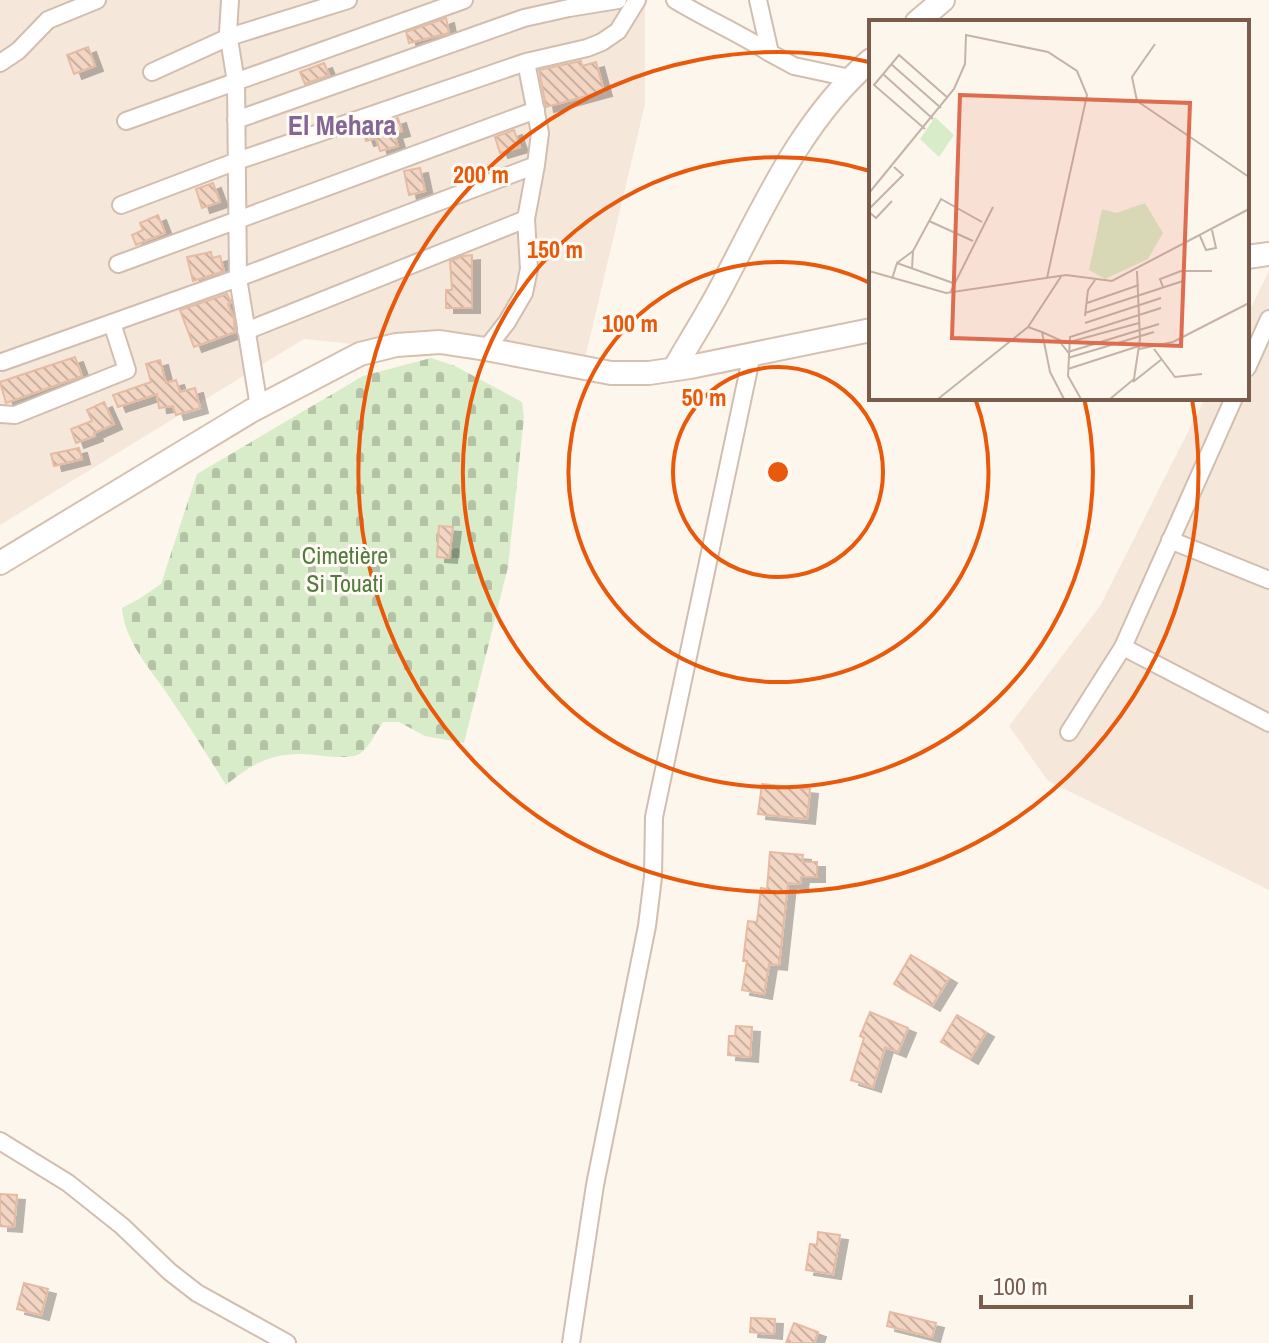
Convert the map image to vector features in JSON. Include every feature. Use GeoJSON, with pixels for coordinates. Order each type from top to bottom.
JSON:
{"type":"FeatureCollection","features":[{"type":"Feature","properties":{"kind":"main road"},"geometry":{"type":"LineString","coordinates":[[919,20],[943,0]]}},
{"type":"Feature","properties":{"kind":"main road"},"geometry":{"type":"LineString","coordinates":[[674,369],[777,179],[850,78],[869,62]]}},
{"type":"Feature","properties":{"kind":"main road"},"geometry":{"type":"LineString","coordinates":[[1249,257],[1269,254]]}},
{"type":"Feature","properties":{"kind":"main road"},"geometry":{"type":"LineString","coordinates":[[0,563],[259,407],[360,354],[396,345],[440,342],[611,373],[649,373],[869,330]]}},
{"type":"Feature","properties":{"kind":"street"},"geometry":{"type":"LineString","coordinates":[[0,63],[18,51],[48,20],[97,0]]}},
{"type":"Feature","properties":{"kind":"street"},"geometry":{"type":"LineString","coordinates":[[230,0],[229,37],[236,82],[238,278],[259,407]]}},
{"type":"Feature","properties":{"kind":"street"},"geometry":{"type":"LineString","coordinates":[[152,72],[229,37],[348,0]]}},
{"type":"Feature","properties":{"kind":"street"},"geometry":{"type":"LineString","coordinates":[[126,121],[464,0]]}},
{"type":"Feature","properties":{"kind":"street"},"geometry":{"type":"LineString","coordinates":[[236,120],[524,18],[618,0]]}},
{"type":"Feature","properties":{"kind":"street"},"geometry":{"type":"LineString","coordinates":[[121,205],[237,161],[526,62],[587,48],[618,31],[637,0]]}},
{"type":"Feature","properties":{"kind":"street"},"geometry":{"type":"LineString","coordinates":[[675,0],[794,66],[850,78]]}},
{"type":"Feature","properties":{"kind":"street"},"geometry":{"type":"LineString","coordinates":[[758,0],[770,53]]}},
{"type":"Feature","properties":{"kind":"street"},"geometry":{"type":"LineString","coordinates":[[486,349],[524,293],[529,269],[526,219],[540,133],[526,62]]}},
{"type":"Feature","properties":{"kind":"street"},"geometry":{"type":"LineString","coordinates":[[118,264],[536,110]]}},
{"type":"Feature","properties":{"kind":"street"},"geometry":{"type":"LineString","coordinates":[[2,362],[238,278],[536,165]]}},
{"type":"Feature","properties":{"kind":"street"},"geometry":{"type":"LineString","coordinates":[[246,331],[526,219]]}},
{"type":"Feature","properties":{"kind":"street"},"geometry":{"type":"LineString","coordinates":[[1249,364],[1269,319]]}},
{"type":"Feature","properties":{"kind":"street"},"geometry":{"type":"LineString","coordinates":[[0,414],[15,415],[127,370],[112,323]]}},
{"type":"Feature","properties":{"kind":"street"},"geometry":{"type":"LineString","coordinates":[[571,1343],[595,1185],[647,926],[653,877],[654,817],[752,354]]}},
{"type":"Feature","properties":{"kind":"street"},"geometry":{"type":"LineString","coordinates":[[1069,732],[1123,647],[1233,400]]}},
{"type":"Feature","properties":{"kind":"street"},"geometry":{"type":"LineString","coordinates":[[1170,540],[1269,580]]}},
{"type":"Feature","properties":{"kind":"street"},"geometry":{"type":"LineString","coordinates":[[1123,647],[1269,723]]}},
{"type":"Feature","properties":{"kind":"street"},"geometry":{"type":"LineString","coordinates":[[0,1141],[68,1183],[197,1293],[287,1343]]}},
{"type":"Feature","properties":{"kind":"shaded area","name":"El Mehara"},"geometry":{"type":"Polygon","coordinates":[[[0,0],[645,0],[645,104],[583,367],[304,339],[0,525],[0,0]]]}},
{"type":"Feature","properties":{"kind":"shaded area"},"geometry":{"type":"Polygon","coordinates":[[[1269,271],[1269,890],[1048,781],[1009,726],[1100,606],[1204,400],[1249,400],[1249,311],[1269,271]]]}},
{"type":"Feature","properties":{"kind":"green space","name":"Cimetière Si Touati"},"geometry":{"type":"Polygon","coordinates":[[[431,358],[455,366],[522,402],[524,417],[508,567],[464,743],[425,736],[399,722],[383,722],[367,747],[355,756],[278,756],[251,767],[226,785],[139,654],[128,632],[122,608],[161,584],[197,474],[363,376],[431,358]]]}},
{"type":"Feature","properties":{"kind":"building"},"geometry":{"type":"Polygon","coordinates":[[[446,18],[449,33],[409,43],[406,32],[446,18]]]}},
{"type":"Feature","properties":{"kind":"building"},"geometry":{"type":"Polygon","coordinates":[[[88,47],[95,66],[74,74],[67,55],[88,47]]]}},
{"type":"Feature","properties":{"kind":"building"},"geometry":{"type":"Polygon","coordinates":[[[581,61],[582,66],[596,62],[604,91],[546,107],[539,70],[581,61]]]}},
{"type":"Feature","properties":{"kind":"building"},"geometry":{"type":"Polygon","coordinates":[[[324,63],[329,75],[305,84],[300,72],[324,63]]]}},
{"type":"Feature","properties":{"kind":"building"},"geometry":{"type":"Polygon","coordinates":[[[398,118],[402,131],[394,133],[398,146],[380,151],[376,138],[366,141],[362,130],[398,118]]]}},
{"type":"Feature","properties":{"kind":"building"},"geometry":{"type":"Polygon","coordinates":[[[514,130],[520,147],[500,153],[495,137],[514,130]]]}},
{"type":"Feature","properties":{"kind":"building"},"geometry":{"type":"Polygon","coordinates":[[[420,168],[425,191],[409,195],[404,171],[420,168]]]}},
{"type":"Feature","properties":{"kind":"building"},"geometry":{"type":"Polygon","coordinates":[[[213,183],[220,202],[202,208],[196,189],[213,183]]]}},
{"type":"Feature","properties":{"kind":"building"},"geometry":{"type":"Polygon","coordinates":[[[158,215],[165,233],[136,245],[132,235],[143,230],[140,223],[158,215]]]}},
{"type":"Feature","properties":{"kind":"building"},"geometry":{"type":"Polygon","coordinates":[[[211,252],[212,258],[220,256],[224,271],[193,281],[187,257],[211,252]]]}},
{"type":"Feature","properties":{"kind":"building"},"geometry":{"type":"Polygon","coordinates":[[[472,255],[472,308],[446,308],[446,290],[452,290],[450,261],[472,255]]]}},
{"type":"Feature","properties":{"kind":"building"},"geometry":{"type":"Polygon","coordinates":[[[227,294],[235,332],[194,347],[180,310],[227,294]]]}},
{"type":"Feature","properties":{"kind":"building"},"geometry":{"type":"Polygon","coordinates":[[[75,357],[82,376],[6,403],[0,382],[75,357]]]}},
{"type":"Feature","properties":{"kind":"building"},"geometry":{"type":"Polygon","coordinates":[[[160,360],[166,383],[176,380],[180,392],[195,388],[200,408],[176,415],[173,406],[159,408],[157,394],[118,407],[113,395],[151,382],[146,364],[160,360]]]}},
{"type":"Feature","properties":{"kind":"building"},"geometry":{"type":"Polygon","coordinates":[[[104,402],[114,424],[76,443],[71,429],[92,421],[87,410],[104,402]]]}},
{"type":"Feature","properties":{"kind":"building"},"geometry":{"type":"Polygon","coordinates":[[[79,448],[82,459],[54,466],[51,454],[79,448]]]}},
{"type":"Feature","properties":{"kind":"building"},"geometry":{"type":"Polygon","coordinates":[[[439,526],[453,527],[449,558],[437,557],[439,526]]]}},
{"type":"Feature","properties":{"kind":"building"},"geometry":{"type":"Polygon","coordinates":[[[762,784],[810,789],[807,819],[758,814],[762,784]]]}},
{"type":"Feature","properties":{"kind":"building"},"geometry":{"type":"Polygon","coordinates":[[[770,852],[803,855],[802,862],[817,862],[817,877],[801,877],[800,884],[788,883],[779,965],[769,964],[764,994],[742,990],[747,961],[743,961],[748,921],[757,922],[761,888],[767,889],[770,852]]]}},
{"type":"Feature","properties":{"kind":"building"},"geometry":{"type":"Polygon","coordinates":[[[911,955],[949,978],[932,1006],[894,984],[911,955]]]}},
{"type":"Feature","properties":{"kind":"building"},"geometry":{"type":"Polygon","coordinates":[[[870,1012],[908,1028],[898,1052],[885,1047],[873,1087],[851,1080],[864,1038],[860,1036],[870,1012]]]}},
{"type":"Feature","properties":{"kind":"building"},"geometry":{"type":"Polygon","coordinates":[[[957,1015],[986,1032],[970,1059],[941,1042],[957,1015]]]}},
{"type":"Feature","properties":{"kind":"building"},"geometry":{"type":"Polygon","coordinates":[[[736,1026],[752,1027],[750,1057],[728,1055],[729,1036],[735,1036],[736,1026]]]}},
{"type":"Feature","properties":{"kind":"building"},"geometry":{"type":"Polygon","coordinates":[[[0,1194],[17,1195],[14,1227],[0,1226],[0,1194]]]}},
{"type":"Feature","properties":{"kind":"building"},"geometry":{"type":"Polygon","coordinates":[[[818,1232],[840,1235],[833,1274],[806,1270],[810,1244],[817,1245],[818,1232]]]}},
{"type":"Feature","properties":{"kind":"building"},"geometry":{"type":"Polygon","coordinates":[[[24,1283],[48,1289],[41,1315],[17,1309],[24,1283]]]}},
{"type":"Feature","properties":{"kind":"building"},"geometry":{"type":"Polygon","coordinates":[[[890,1312],[936,1323],[932,1337],[887,1326],[890,1312]]]}},
{"type":"Feature","properties":{"kind":"building"},"geometry":{"type":"Polygon","coordinates":[[[751,1318],[775,1319],[774,1334],[750,1332],[751,1318]]]}},
{"type":"Feature","properties":{"kind":"building"},"geometry":{"type":"Polygon","coordinates":[[[794,1323],[818,1332],[814,1343],[786,1343],[794,1323]]]}},
{"type":"Feature","properties":{"kind":"district","name":"El Mehara"},"geometry":{"type":"Point","coordinates":[342,125]}}]}
